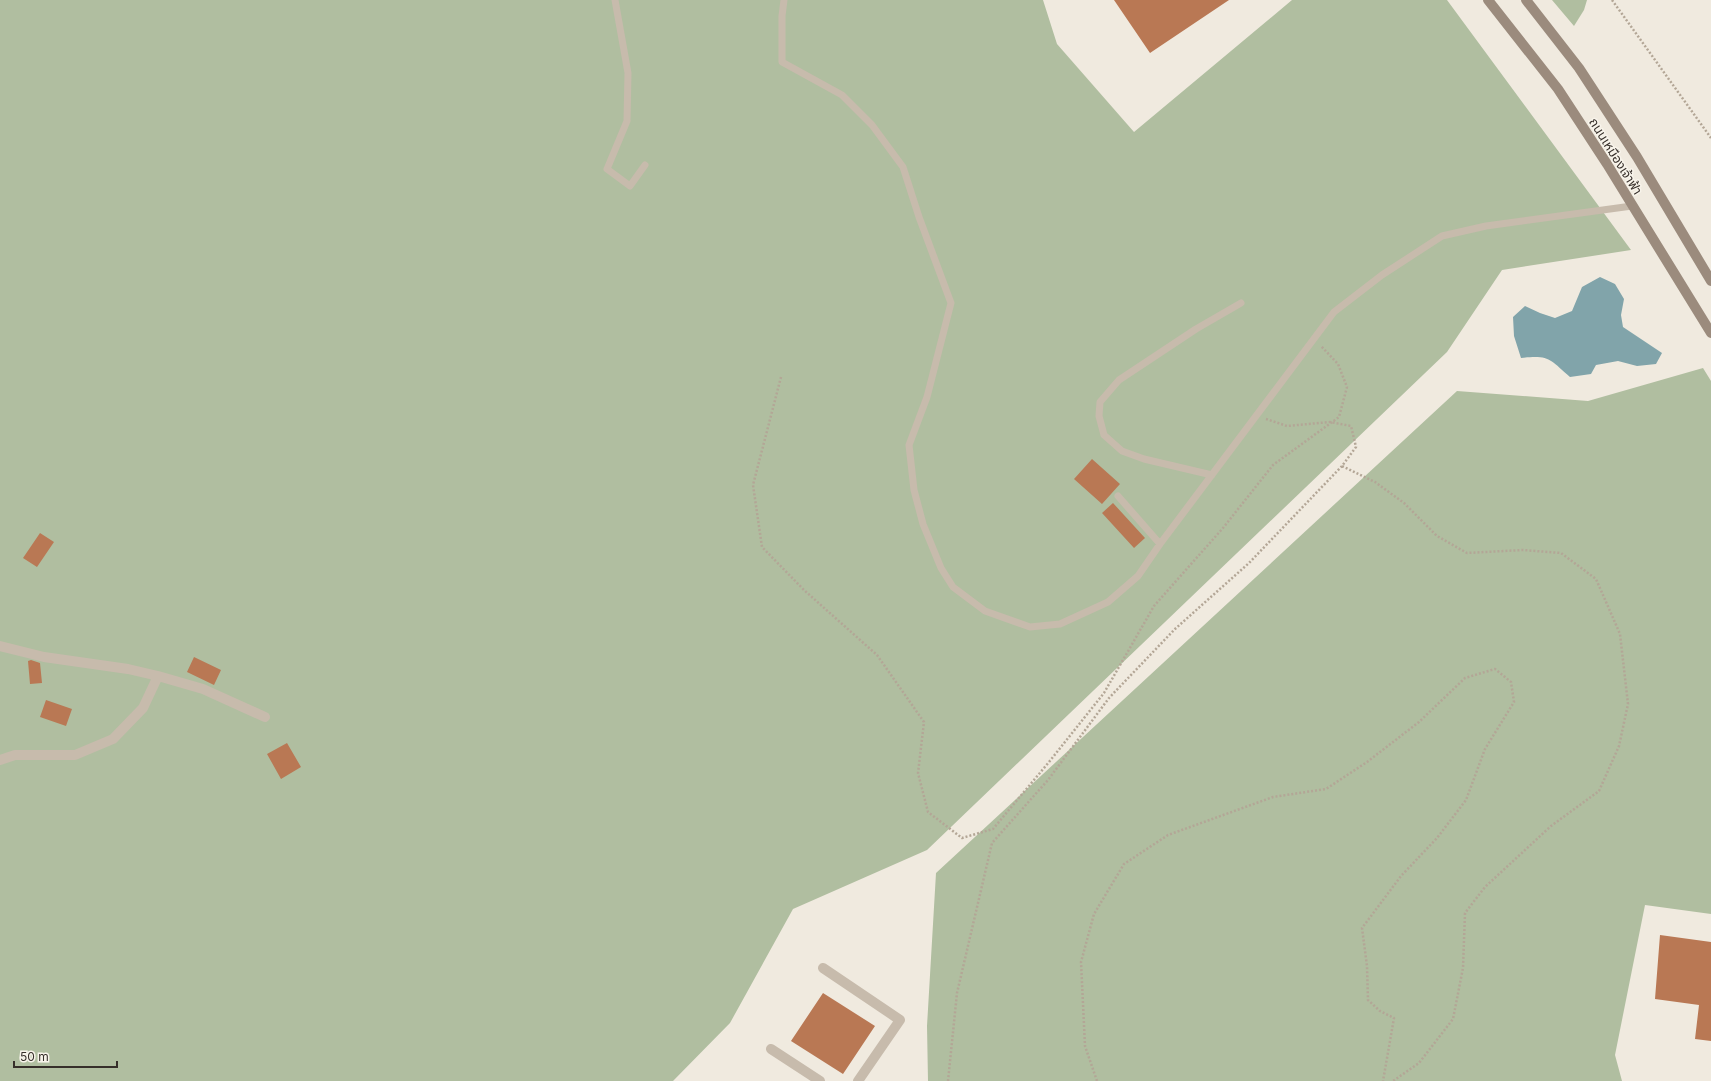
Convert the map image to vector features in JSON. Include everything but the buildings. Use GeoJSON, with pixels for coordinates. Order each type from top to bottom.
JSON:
{"type":"FeatureCollection","features":[{"type":"Feature","properties":{"kind":"street","name":"ถนนเหมืองเจ้าฟ้า"},"geometry":{"type":"LineString","coordinates":[[1488,0],[1558,89],[1711,333]]}},
{"type":"Feature","properties":{"kind":"street","name":"ถนนเหมืองเจ้าฟ้า"},"geometry":{"type":"LineString","coordinates":[[1526,0],[1579,68],[1636,157],[1711,281]]}},
{"type":"Feature","properties":{"kind":"street"},"geometry":{"type":"LineString","coordinates":[[0,646],[44,657],[128,669],[158,676],[203,689],[265,717]]}},
{"type":"Feature","properties":{"kind":"street"},"geometry":{"type":"LineString","coordinates":[[0,760],[16,755],[75,755],[113,739],[143,708],[158,676]]}},
{"type":"Feature","properties":{"kind":"street"},"geometry":{"type":"LineString","coordinates":[[823,968],[900,1020],[858,1081]]}},
{"type":"Feature","properties":{"kind":"street"},"geometry":{"type":"LineString","coordinates":[[771,1049],[820,1081]]}},
{"type":"Feature","properties":{"kind":"lane"},"geometry":{"type":"LineString","coordinates":[[615,0],[628,73],[627,121],[607,169],[630,186],[645,165]]}},
{"type":"Feature","properties":{"kind":"lane"},"geometry":{"type":"LineString","coordinates":[[784,0],[782,16],[782,62],[842,95],[872,125],[903,167],[918,217],[951,303],[927,397],[909,445],[914,490],[923,524],[940,568],[953,587],[985,611],[1030,626],[1060,624],[1108,602],[1138,576],[1160,544],[1334,312],[1382,275],[1442,236],[1486,226],[1632,206]]}},
{"type":"Feature","properties":{"kind":"lane"},"geometry":{"type":"LineString","coordinates":[[1212,475],[1144,459],[1122,451],[1104,435],[1099,416],[1100,402],[1119,380],[1196,329],[1240,303]]}},
{"type":"Feature","properties":{"kind":"lane"},"geometry":{"type":"LineString","coordinates":[[1118,496],[1160,544]]}},
{"type":"Feature","properties":{"kind":"path"},"geometry":{"type":"LineString","coordinates":[[1612,0],[1711,138]]}},
{"type":"Feature","properties":{"kind":"path"},"geometry":{"type":"LineString","coordinates":[[781,377],[753,485],[762,548],[804,590],[877,655],[924,722],[918,773],[928,812],[962,838],[993,829],[1049,762],[1104,692],[1154,606],[1223,528],[1273,465],[1339,417],[1347,387],[1338,364],[1314,339]]}},
{"type":"Feature","properties":{"kind":"path"},"geometry":{"type":"LineString","coordinates":[[948,1081],[957,993],[992,843],[1048,780],[1109,698],[1175,629],[1249,563],[1342,466],[1356,447],[1351,426],[1330,422],[1287,426],[1256,415]]}},
{"type":"Feature","properties":{"kind":"path"},"geometry":{"type":"LineString","coordinates":[[1342,466],[1375,482],[1404,503],[1437,536],[1467,553],[1523,550],[1561,553],[1596,579],[1620,634],[1628,704],[1619,746],[1599,791],[1551,826],[1485,888],[1465,913],[1463,968],[1453,1019],[1419,1063],[1393,1081]]}},
{"type":"Feature","properties":{"kind":"path"},"geometry":{"type":"LineString","coordinates":[[1097,1081],[1085,1046],[1081,962],[1094,914],[1124,864],[1168,835],[1273,797],[1326,789],[1367,762],[1419,722],[1465,678],[1495,669],[1511,682],[1514,702],[1485,749],[1466,800],[1437,838],[1401,876],[1362,928],[1367,966],[1368,1000],[1380,1011],[1394,1018],[1383,1081]]}},
{"type":"Feature","properties":{"kind":"green space"},"geometry":{"type":"Polygon","coordinates":[[[0,0],[1043,0],[1057,44],[1134,132],[1292,0],[1447,0],[1631,250],[1502,270],[1447,352],[927,850],[793,909],[730,1023],[673,1081],[0,1081],[0,0]]]}},
{"type":"Feature","properties":{"kind":"green space"},"geometry":{"type":"Polygon","coordinates":[[[1552,0],[1587,0],[1584,10],[1574,26],[1552,0]]]}},
{"type":"Feature","properties":{"kind":"green space"},"geometry":{"type":"Polygon","coordinates":[[[1703,368],[1711,381],[1711,914],[1645,905],[1615,1055],[1622,1081],[928,1081],[927,1026],[936,873],[1457,391],[1588,401],[1703,368]]]}},
{"type":"Feature","properties":{"kind":"water"},"geometry":{"type":"Polygon","coordinates":[[[1600,277],[1615,284],[1624,299],[1621,315],[1623,327],[1662,353],[1656,364],[1637,366],[1618,361],[1596,365],[1591,374],[1570,377],[1553,362],[1544,358],[1521,358],[1514,336],[1513,317],[1525,306],[1555,318],[1572,311],[1582,287],[1600,277]]]}}]}
